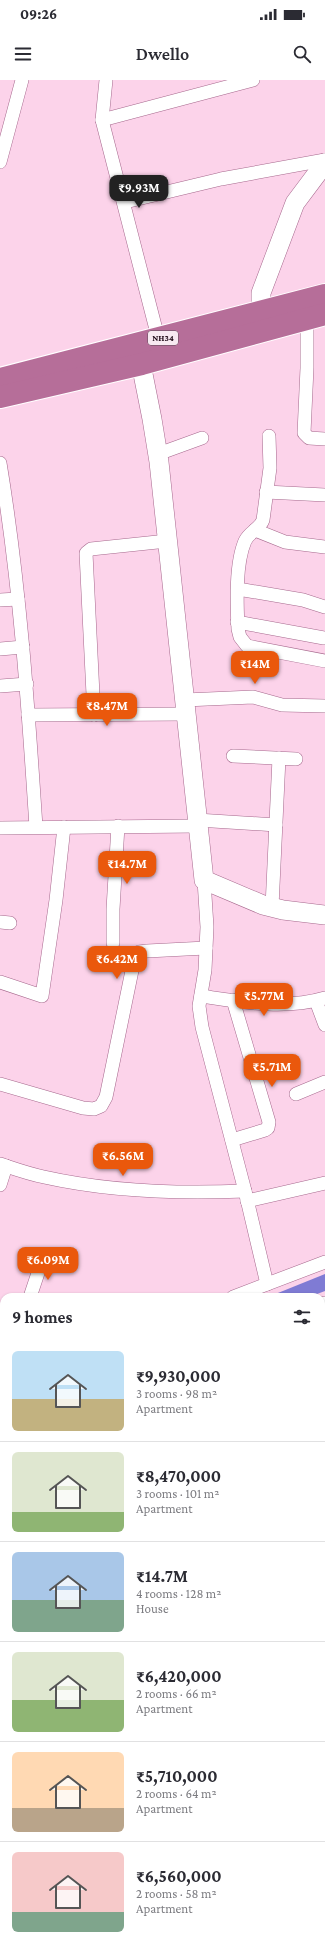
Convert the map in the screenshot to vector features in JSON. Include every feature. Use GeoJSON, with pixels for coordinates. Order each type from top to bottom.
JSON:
{"type":"FeatureCollection","features":[{"type":"Feature","properties":{"kind":"highway","name":"NH34"},"geometry":{"type":"LineString","coordinates":[[0,397],[139,354],[262,321],[325,295]]}},
{"type":"Feature","properties":{"kind":"highway","name":"NH34"},"geometry":{"type":"LineString","coordinates":[[262,321],[316,316]]}},
{"type":"Feature","properties":{"kind":"highway","name":"NH34"},"geometry":{"type":"LineString","coordinates":[[0,379],[139,354]]}},
{"type":"Feature","properties":{"kind":"street"},"geometry":{"type":"LineString","coordinates":[[0,162],[4,133],[22,80]]}},
{"type":"Feature","properties":{"kind":"street"},"geometry":{"type":"LineString","coordinates":[[106,80],[102,120],[125,202],[161,348]]}},
{"type":"Feature","properties":{"kind":"street"},"geometry":{"type":"LineString","coordinates":[[102,120],[253,80]]}},
{"type":"Feature","properties":{"kind":"street"},"geometry":{"type":"LineString","coordinates":[[125,202],[221,179],[325,160]]}},
{"type":"Feature","properties":{"kind":"street"},"geometry":{"type":"LineString","coordinates":[[262,321],[261,293],[295,203],[325,163]]}},
{"type":"Feature","properties":{"kind":"street"},"geometry":{"type":"LineString","coordinates":[[316,316],[307,368],[304,433],[309,438],[325,439]]}},
{"type":"Feature","properties":{"kind":"street"},"geometry":{"type":"LineString","coordinates":[[139,354],[158,454],[204,880],[207,927],[199,1006],[202,1027],[232,1140],[267,1284]]}},
{"type":"Feature","properties":{"kind":"street"},"geometry":{"type":"LineString","coordinates":[[269,436],[270,468],[263,520],[261,524],[248,536],[243,548],[240,563],[237,622],[240,637],[246,646],[325,661]]}},
{"type":"Feature","properties":{"kind":"street"},"geometry":{"type":"LineString","coordinates":[[158,454],[202,438]]}},
{"type":"Feature","properties":{"kind":"street"},"geometry":{"type":"LineString","coordinates":[[0,463],[11,530],[27,684],[36,827]]}},
{"type":"Feature","properties":{"kind":"street"},"geometry":{"type":"LineString","coordinates":[[266,492],[325,496]]}},
{"type":"Feature","properties":{"kind":"street"},"geometry":{"type":"LineString","coordinates":[[255,530],[284,542],[325,547]]}},
{"type":"Feature","properties":{"kind":"street"},"geometry":{"type":"LineString","coordinates":[[94,715],[86,553],[91,549],[167,541]]}},
{"type":"Feature","properties":{"kind":"street"},"geometry":{"type":"LineString","coordinates":[[238,589],[302,600],[325,607]]}},
{"type":"Feature","properties":{"kind":"street"},"geometry":{"type":"LineString","coordinates":[[0,600],[18,599]]}},
{"type":"Feature","properties":{"kind":"street"},"geometry":{"type":"LineString","coordinates":[[237,622],[324,638]]}},
{"type":"Feature","properties":{"kind":"street"},"geometry":{"type":"LineString","coordinates":[[0,649],[23,647]]}},
{"type":"Feature","properties":{"kind":"street"},"geometry":{"type":"LineString","coordinates":[[0,686],[27,684]]}},
{"type":"Feature","properties":{"kind":"street"},"geometry":{"type":"LineString","coordinates":[[28,714],[94,715],[185,707],[253,697],[282,705],[325,706]]}},
{"type":"Feature","properties":{"kind":"street"},"geometry":{"type":"LineString","coordinates":[[233,756],[296,759]]}},
{"type":"Feature","properties":{"kind":"street"},"geometry":{"type":"LineString","coordinates":[[272,907],[279,758]]}},
{"type":"Feature","properties":{"kind":"street"},"geometry":{"type":"LineString","coordinates":[[0,828],[197,823],[276,825]]}},
{"type":"Feature","properties":{"kind":"street"},"geometry":{"type":"LineString","coordinates":[[113,943],[112,909],[118,826]]}},
{"type":"Feature","properties":{"kind":"street"},"geometry":{"type":"LineString","coordinates":[[0,982],[42,996],[56,900],[64,827]]}},
{"type":"Feature","properties":{"kind":"street"},"geometry":{"type":"LineString","coordinates":[[204,880],[272,907],[325,915]]}},
{"type":"Feature","properties":{"kind":"street"},"geometry":{"type":"LineString","coordinates":[[0,1084],[83,1108],[94,1108],[101,1106],[106,1097],[135,956],[139,952],[147,951],[206,948]]}},
{"type":"Feature","properties":{"kind":"street"},"geometry":{"type":"LineString","coordinates":[[201,996],[264,1004],[290,1004],[321,1000],[325,1025]]}},
{"type":"Feature","properties":{"kind":"street"},"geometry":{"type":"LineString","coordinates":[[232,1140],[265,1130],[268,1128],[269,1122],[233,1000]]}},
{"type":"Feature","properties":{"kind":"street"},"geometry":{"type":"LineString","coordinates":[[296,1094],[325,1082]]}},
{"type":"Feature","properties":{"kind":"street"},"geometry":{"type":"LineString","coordinates":[[0,1185],[3,1165],[43,1177],[120,1190],[163,1193],[246,1196],[325,1183]]}},
{"type":"Feature","properties":{"kind":"street"},"geometry":{"type":"LineString","coordinates":[[31,1293],[43,1258]]}},
{"type":"Feature","properties":{"kind":"street"},"geometry":{"type":"LineString","coordinates":[[243,1293],[325,1262]]}},
{"type":"Feature","properties":{"kind":"shaded area"},"geometry":{"type":"Polygon","coordinates":[[[325,1274],[325,1291],[320,1293],[278,1293],[325,1274]]]}}]}
